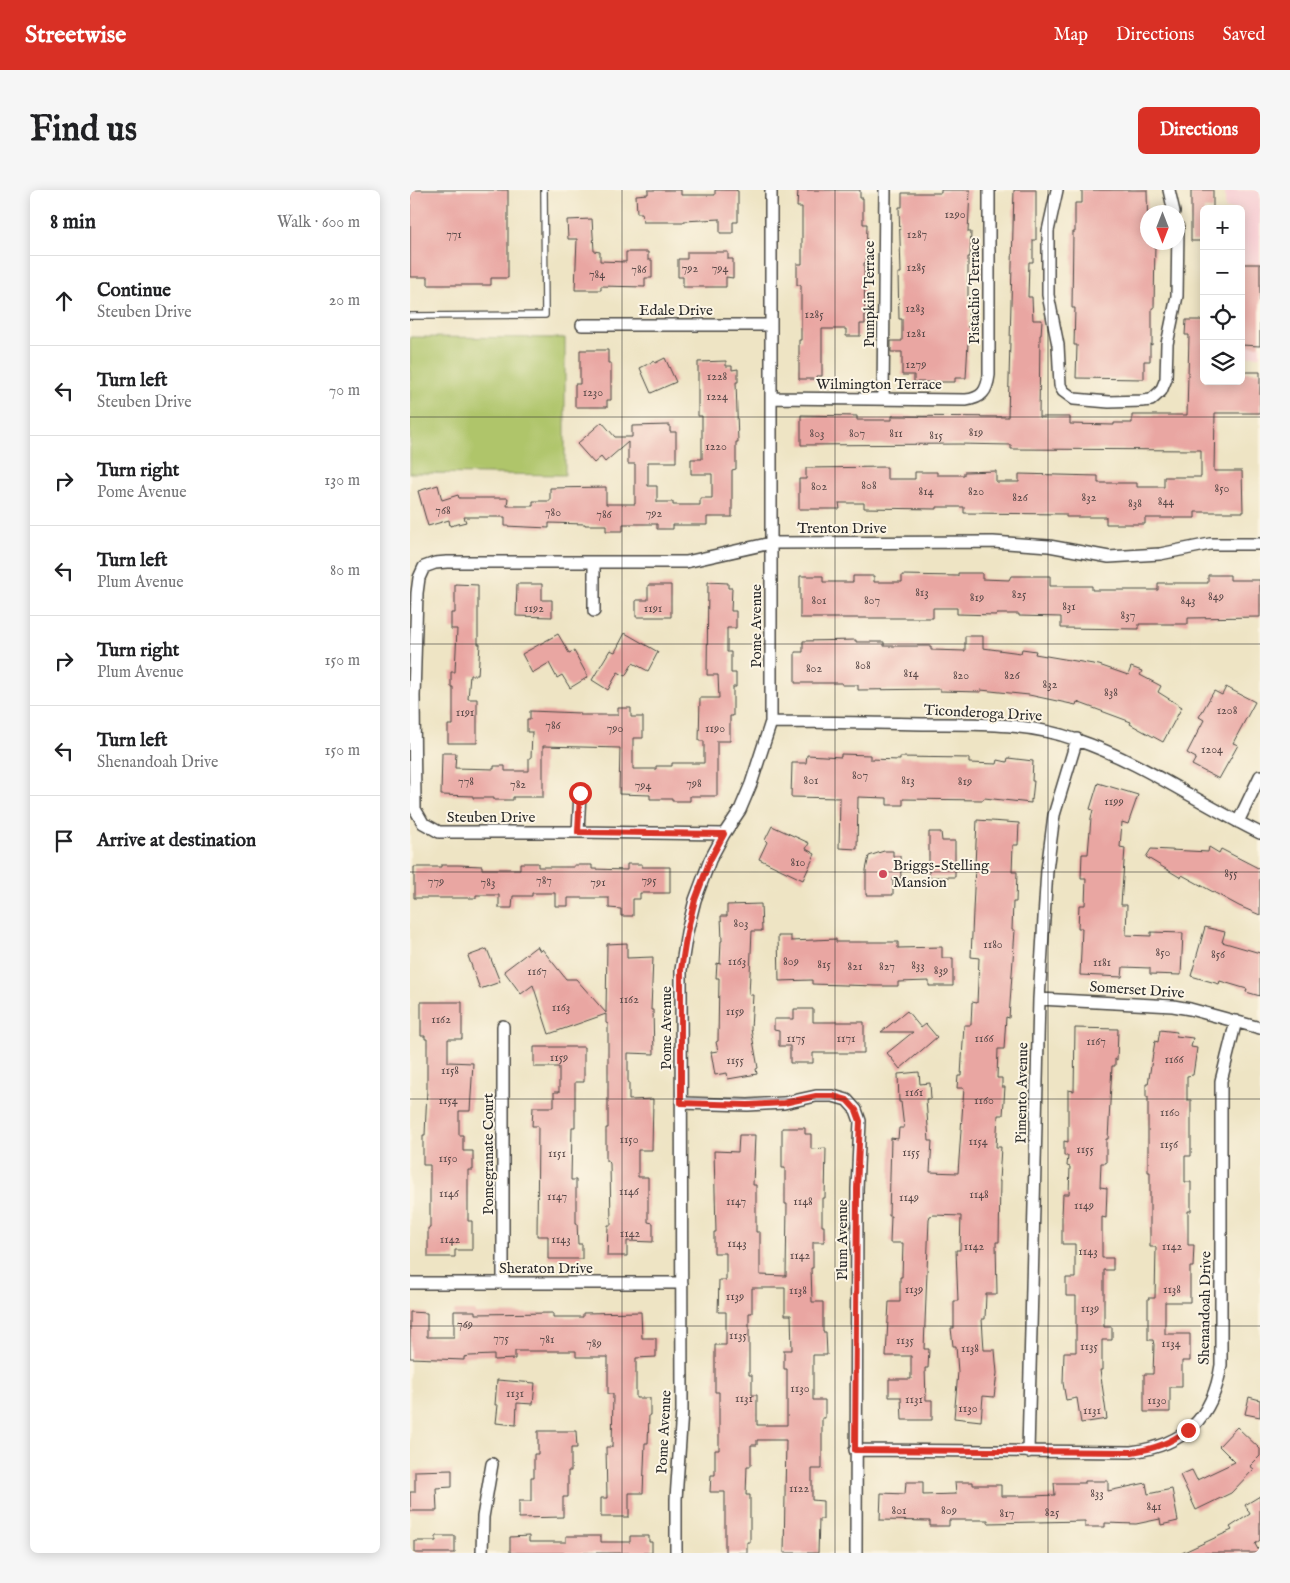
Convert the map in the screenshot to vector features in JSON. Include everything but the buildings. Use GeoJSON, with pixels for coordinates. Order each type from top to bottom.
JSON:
{"type":"FeatureCollection","features":[{"type":"Feature","properties":{"kind":"street","name":"Pome Avenue"},"geometry":{"type":"LineString","coordinates":[[676,1553],[676,1499],[682,1411],[681,970],[687,932],[695,900],[710,860],[740,810],[751,784],[771,722],[771,190]]}},
{"type":"Feature","properties":{"kind":"street","name":"Pumpkin Terrace"},"geometry":{"type":"LineString","coordinates":[[883,399],[885,190]]}},
{"type":"Feature","properties":{"kind":"street","name":"Pistachio Terrace"},"geometry":{"type":"LineString","coordinates":[[984,391],[987,387],[989,375],[989,190]]}},
{"type":"Feature","properties":{"kind":"street"},"geometry":{"type":"LineString","coordinates":[[1057,190],[1048,231],[1048,295],[1058,345],[1060,385],[1063,391],[1074,399],[1142,402],[1157,396],[1164,386],[1166,380],[1167,344],[1177,296],[1178,250]]}},
{"type":"Feature","properties":{"kind":"street"},"geometry":{"type":"LineString","coordinates":[[1169,190],[1172,205]]}},
{"type":"Feature","properties":{"kind":"street","name":"Edale Drive"},"geometry":{"type":"LineString","coordinates":[[582,325],[771,325]]}},
{"type":"Feature","properties":{"kind":"street","name":"Wilmington Terrace"},"geometry":{"type":"LineString","coordinates":[[772,398],[966,400],[980,396],[984,391]]}},
{"type":"Feature","properties":{"kind":"street","name":"Trenton Drive"},"geometry":{"type":"LineString","coordinates":[[415,809],[414,696],[417,593],[419,578],[424,567],[435,563],[686,562],[771,543],[993,542],[1049,546],[1109,557],[1160,554],[1210,544],[1260,544]]}},
{"type":"Feature","properties":{"kind":"street"},"geometry":{"type":"LineString","coordinates":[[594,562],[594,611]]}},
{"type":"Feature","properties":{"kind":"street","name":"Ticonderoga Drive"},"geometry":{"type":"LineString","coordinates":[[771,722],[976,724],[1052,732],[1077,739],[1116,754],[1238,822],[1260,832]]}},
{"type":"Feature","properties":{"kind":"street","name":"Pimento Avenue"},"geometry":{"type":"LineString","coordinates":[[1028,1452],[1039,999],[1047,870],[1054,815],[1077,739]]}},
{"type":"Feature","properties":{"kind":"street"},"geometry":{"type":"LineString","coordinates":[[1238,822],[1260,776]]}},
{"type":"Feature","properties":{"kind":"street"},"geometry":{"type":"LineString","coordinates":[[578,832],[580,793]]}},
{"type":"Feature","properties":{"kind":"street","name":"Steuben Drive"},"geometry":{"type":"LineString","coordinates":[[415,809],[423,823],[439,832],[724,834]]}},
{"type":"Feature","properties":{"kind":"street","name":"Somerset Drive"},"geometry":{"type":"LineString","coordinates":[[1039,999],[1174,1006],[1260,1028]]}},
{"type":"Feature","properties":{"kind":"street","name":"Shenandoah Drive"},"geometry":{"type":"LineString","coordinates":[[855,1450],[1132,1452],[1155,1448],[1176,1439],[1200,1418],[1211,1403],[1218,1384],[1221,1365],[1221,1081],[1236,1021]]}},
{"type":"Feature","properties":{"kind":"street","name":"Pomegranate Court"},"geometry":{"type":"LineString","coordinates":[[503,1026],[503,1283]]}},
{"type":"Feature","properties":{"kind":"street","name":"Plum Avenue"},"geometry":{"type":"LineString","coordinates":[[681,1103],[748,1105],[784,1103],[816,1096],[833,1096],[847,1100],[856,1110],[860,1121],[857,1189],[856,1553]]}},
{"type":"Feature","properties":{"kind":"street","name":"Sheraton Drive"},"geometry":{"type":"LineString","coordinates":[[410,1283],[682,1284]]}},
{"type":"Feature","properties":{"kind":"street"},"geometry":{"type":"LineString","coordinates":[[482,1553],[483,1517],[492,1464]]}},
{"type":"Feature","properties":{"kind":"lane"},"geometry":{"type":"LineString","coordinates":[[410,316],[545,315],[544,190]]}},
{"type":"Feature","properties":{"kind":"shaded area"},"geometry":{"type":"Polygon","coordinates":[[[1225,190],[1260,190],[1260,356],[1245,356],[1245,205],[1225,205],[1225,190]]]}},
{"type":"Feature","properties":{"kind":"green space"},"geometry":{"type":"Polygon","coordinates":[[[410,337],[565,338],[565,475],[410,473],[410,337]]]}},
{"type":"Feature","properties":{"kind":"place","name":"Briggs-Stelling Mansion"},"geometry":{"type":"Point","coordinates":[883,874]}},
{"type":"Feature","properties":{"kind":"route"},"geometry":{"type":"LineString","coordinates":[[580,793],[578,832],[724,834],[710,860],[695,900],[687,932],[681,970],[681,1103],[748,1105],[784,1103],[816,1096],[833,1096],[847,1100],[856,1110],[860,1121],[857,1189],[855,1450],[1132,1452],[1163,1446],[1188,1430]]}}]}
